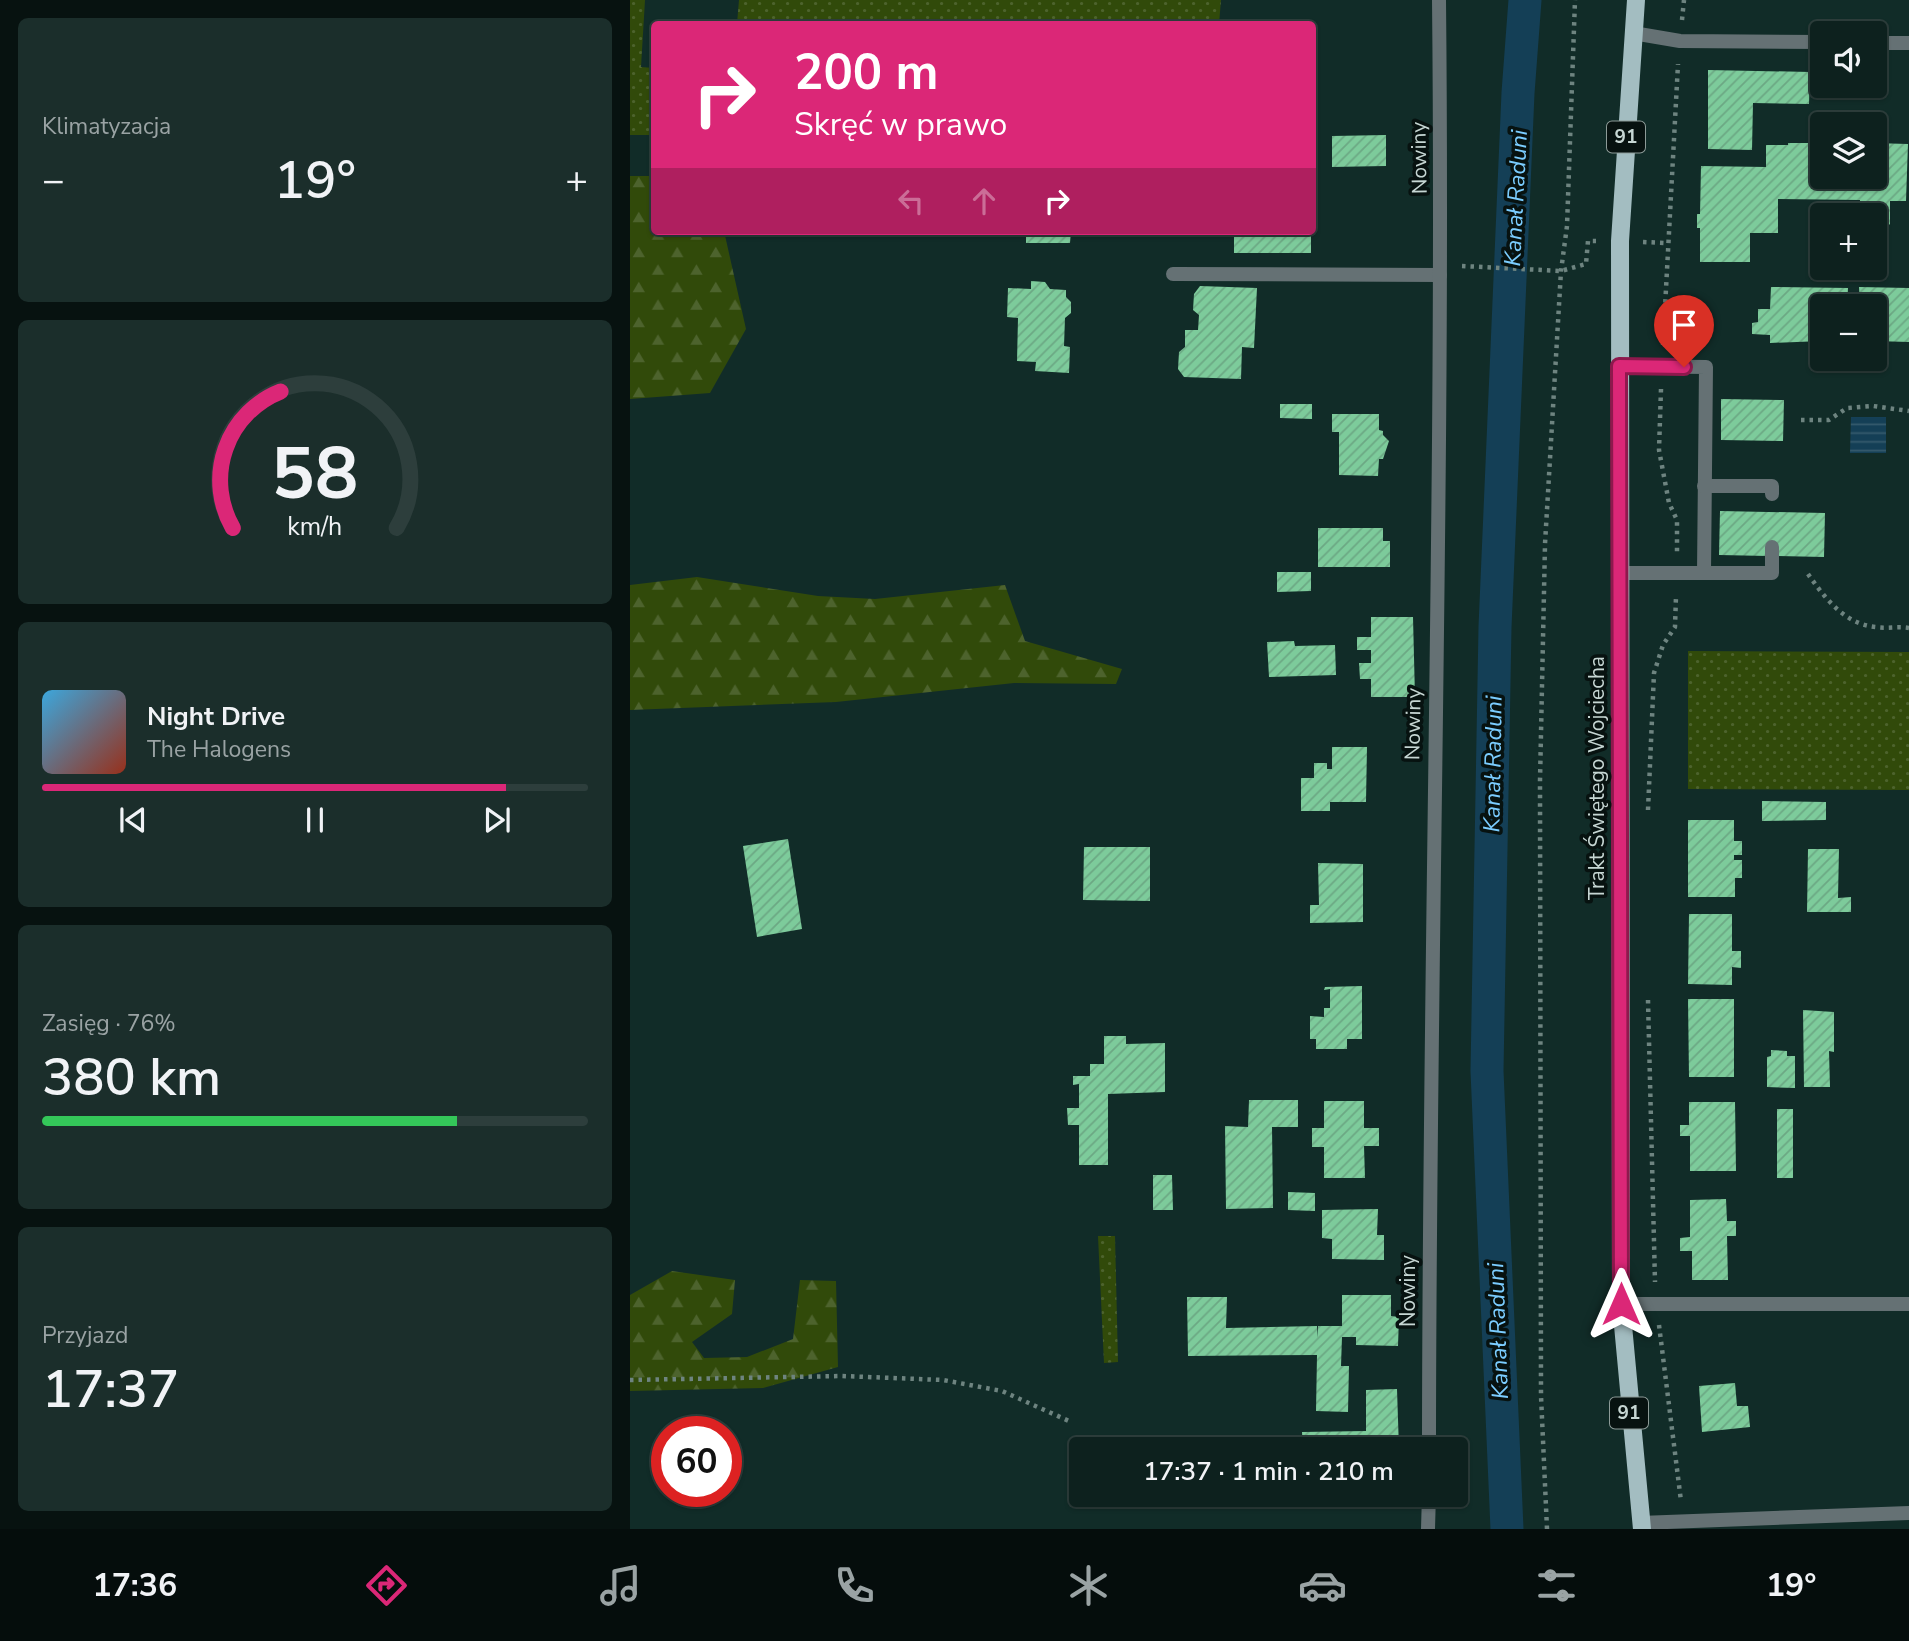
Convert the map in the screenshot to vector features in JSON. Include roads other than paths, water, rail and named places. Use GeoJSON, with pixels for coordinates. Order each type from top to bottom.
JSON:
{"type":"FeatureCollection","features":[{"type":"Feature","properties":{"kind":"main road","name":"Trakt Świętego Wojciecha"},"geometry":{"type":"LineString","coordinates":[[1636,0],[1620,241],[1619,573],[1621,1304],[1640,1527]]}},
{"type":"Feature","properties":{"kind":"street","name":"Nowiny"},"geometry":{"type":"LineString","coordinates":[[1429,1437],[1429,1093],[1440,275],[1439,0]]}},
{"type":"Feature","properties":{"kind":"street"},"geometry":{"type":"LineString","coordinates":[[1633,33],[1680,41],[1810,42]]}},
{"type":"Feature","properties":{"kind":"street"},"geometry":{"type":"LineString","coordinates":[[1887,43],[1909,43]]}},
{"type":"Feature","properties":{"kind":"street"},"geometry":{"type":"LineString","coordinates":[[1173,274],[1440,275]]}},
{"type":"Feature","properties":{"kind":"street"},"geometry":{"type":"LineString","coordinates":[[1619,366],[1706,367],[1706,573]]}},
{"type":"Feature","properties":{"kind":"street"},"geometry":{"type":"LineString","coordinates":[[1704,486],[1772,486],[1772,494]]}},
{"type":"Feature","properties":{"kind":"street"},"geometry":{"type":"LineString","coordinates":[[1619,573],[1772,573],[1772,547]]}},
{"type":"Feature","properties":{"kind":"street"},"geometry":{"type":"LineString","coordinates":[[1621,1304],[1909,1304]]}},
{"type":"Feature","properties":{"kind":"street"},"geometry":{"type":"LineString","coordinates":[[1429,1507],[1429,1529]]}},
{"type":"Feature","properties":{"kind":"street"},"geometry":{"type":"LineString","coordinates":[[1640,1527],[1684,1521],[1909,1513]]}},
{"type":"Feature","properties":{"kind":"water"},"geometry":{"type":"Polygon","coordinates":[[[1851,417],[1886,417],[1886,453],[1850,453],[1851,417]]]}},
{"type":"Feature","properties":{"kind":"waterway","name":"Kanał Raduni"},"geometry":{"type":"LineString","coordinates":[[1507,1529],[1487,1071],[1495,627],[1518,93],[1525,0]]}}]}
